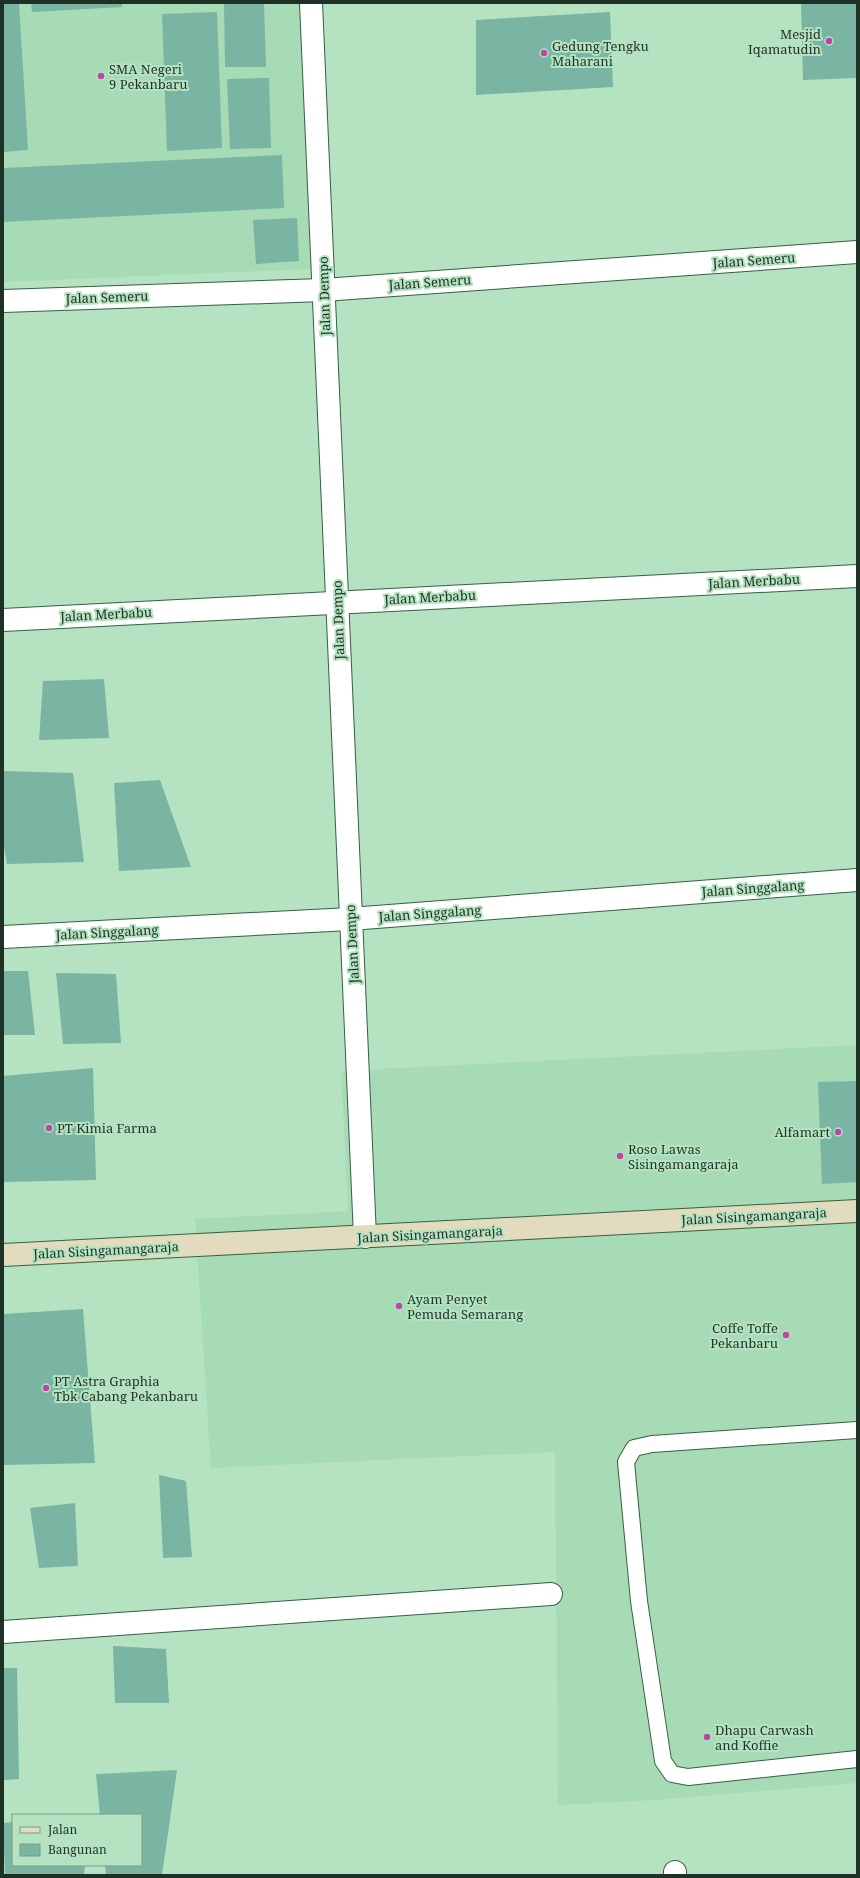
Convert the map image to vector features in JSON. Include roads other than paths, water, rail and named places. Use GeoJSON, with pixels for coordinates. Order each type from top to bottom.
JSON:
{"type":"FeatureCollection","features":[{"type":"Feature","properties":{"kind":"main road","name":"Jalan Sisingamangaraja"},"geometry":{"type":"LineString","coordinates":[[3,1255],[857,1211]]}},
{"type":"Feature","properties":{"kind":"street","name":"Jalan Dempo"},"geometry":{"type":"LineString","coordinates":[[311,3],[364,1237]]}},
{"type":"Feature","properties":{"kind":"street","name":"Jalan Semeru"},"geometry":{"type":"LineString","coordinates":[[3,301],[323,290],[857,252]]}},
{"type":"Feature","properties":{"kind":"street","name":"Jalan Merbabu"},"geometry":{"type":"LineString","coordinates":[[3,620],[857,576]]}},
{"type":"Feature","properties":{"kind":"street","name":"Jalan Singgalang"},"geometry":{"type":"LineString","coordinates":[[3,937],[350,919],[857,880]]}},
{"type":"Feature","properties":{"kind":"street"},"geometry":{"type":"LineString","coordinates":[[3,1632],[551,1594]]}},
{"type":"Feature","properties":{"kind":"lane"},"geometry":{"type":"LineString","coordinates":[[857,1430],[652,1444],[634,1448],[626,1462],[639,1601],[663,1761],[672,1774],[688,1777],[857,1759]]}},
{"type":"Feature","properties":{"kind":"place","name":"Mesjid Iqamatudin"},"geometry":{"type":"Point","coordinates":[829,41]}},
{"type":"Feature","properties":{"kind":"place","name":"Gedung Tengku Maharani"},"geometry":{"type":"Point","coordinates":[544,53]}},
{"type":"Feature","properties":{"kind":"place","name":"SMA Negeri 9 Pekanbaru"},"geometry":{"type":"Point","coordinates":[101,76]}},
{"type":"Feature","properties":{"kind":"place","name":"PT Kimia Farma"},"geometry":{"type":"Point","coordinates":[49,1128]}},
{"type":"Feature","properties":{"kind":"place","name":"Alfamart"},"geometry":{"type":"Point","coordinates":[838,1132]}},
{"type":"Feature","properties":{"kind":"place","name":"Roso Lawas Sisingamangaraja"},"geometry":{"type":"Point","coordinates":[620,1156]}},
{"type":"Feature","properties":{"kind":"place","name":"Ayam Penyet Pemuda Semarang"},"geometry":{"type":"Point","coordinates":[399,1306]}},
{"type":"Feature","properties":{"kind":"place","name":"Coffe Toffe Pekanbaru"},"geometry":{"type":"Point","coordinates":[786,1335]}},
{"type":"Feature","properties":{"kind":"place","name":"PT Astra Graphia Tbk Cabang Pekanbaru"},"geometry":{"type":"Point","coordinates":[46,1388]}},
{"type":"Feature","properties":{"kind":"place","name":"Dhapu Carwash and Koffie"},"geometry":{"type":"Point","coordinates":[707,1737]}}]}
